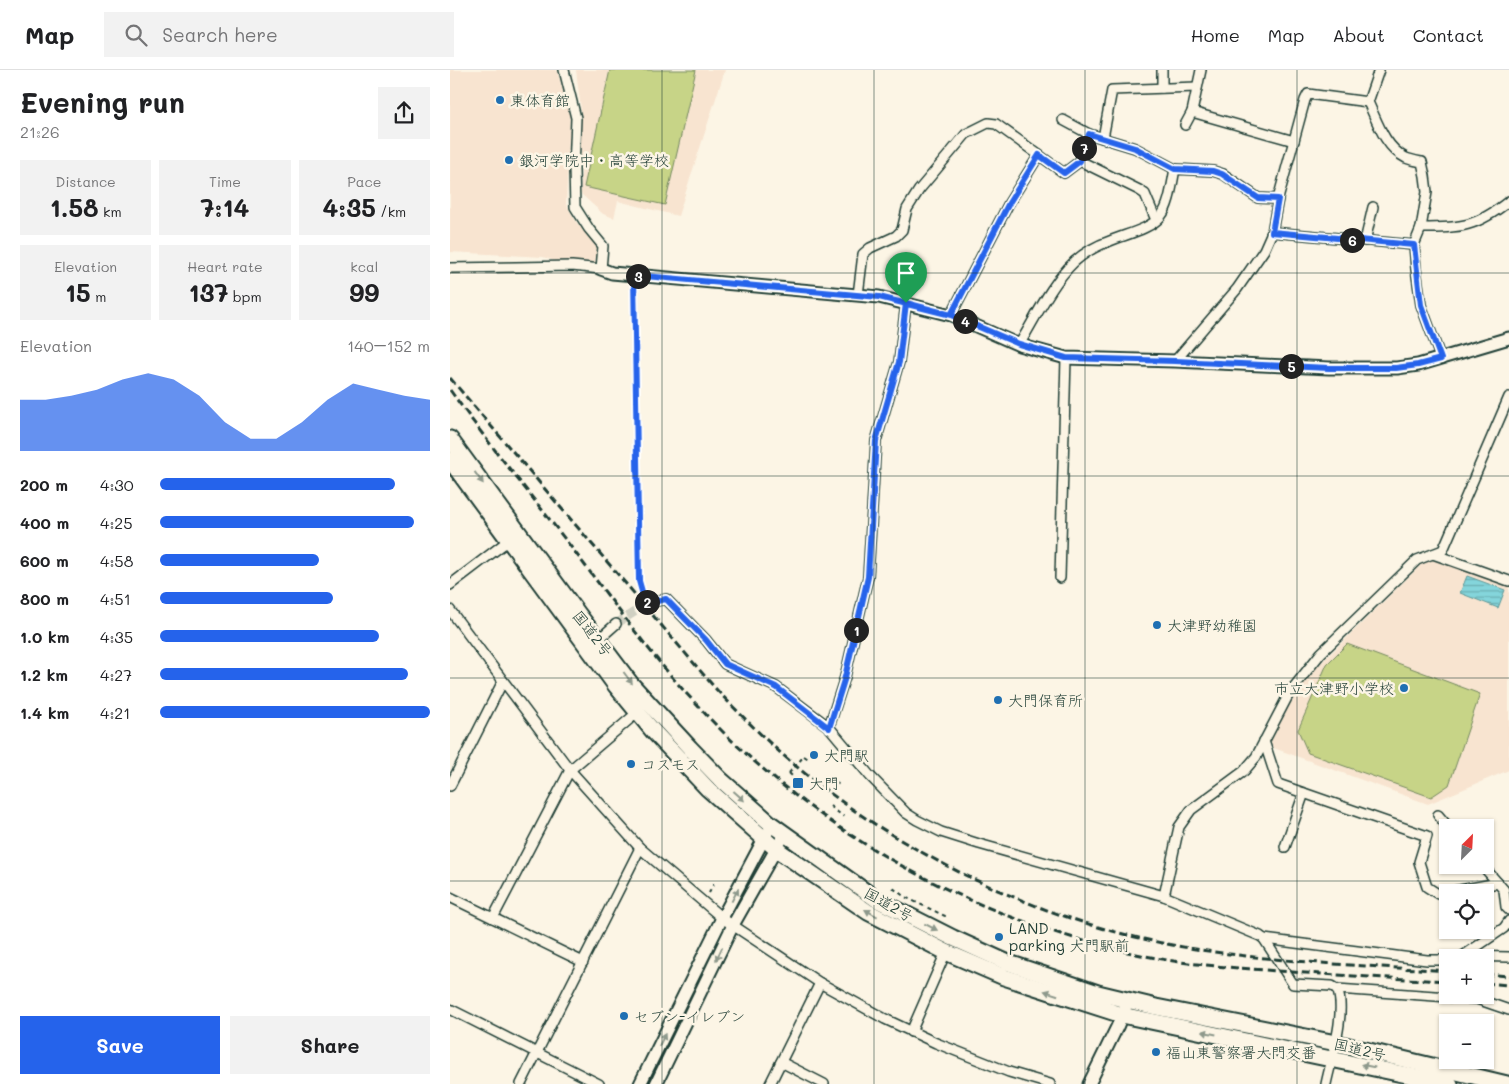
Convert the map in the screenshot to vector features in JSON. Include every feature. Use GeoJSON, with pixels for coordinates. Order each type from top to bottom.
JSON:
{"type":"FeatureCollection","features":[{"type":"Feature","properties":{"kind":"highway","name":"国道2号"},"geometry":{"type":"LineString","coordinates":[[450,438],[631,684],[690,748],[720,779],[784,835],[876,899],[953,938],[1006,962],[1098,993],[1125,1008],[1336,1043],[1507,1084]]}},
{"type":"Feature","properties":{"kind":"highway","name":"国道2号"},"geometry":{"type":"LineString","coordinates":[[450,460],[616,686],[653,731],[708,789],[764,839],[868,912],[946,952],[1004,977],[1331,1058],[1450,1084]]}},
{"type":"Feature","properties":{"kind":"street"},"geometry":{"type":"LineString","coordinates":[[1162,70],[1162,88]]}},
{"type":"Feature","properties":{"kind":"street"},"geometry":{"type":"LineString","coordinates":[[1185,125],[1192,112],[1201,70]]}},
{"type":"Feature","properties":{"kind":"street"},"geometry":{"type":"LineString","coordinates":[[1379,70],[1368,102],[1382,133],[1393,149],[1406,158],[1422,162],[1427,192],[1421,228],[1414,245],[1421,305],[1441,359]]}},
{"type":"Feature","properties":{"kind":"street"},"geometry":{"type":"LineString","coordinates":[[566,71],[576,118],[575,207],[603,246],[601,269]]}},
{"type":"Feature","properties":{"kind":"street"},"geometry":{"type":"LineString","coordinates":[[1102,138],[1112,90],[1197,87]]}},
{"type":"Feature","properties":{"kind":"street"},"geometry":{"type":"LineString","coordinates":[[1175,361],[1237,289],[1264,250],[1272,232],[1278,199],[1308,94],[1368,102]]}},
{"type":"Feature","properties":{"kind":"street"},"geometry":{"type":"LineString","coordinates":[[1192,112],[1294,141]]}},
{"type":"Feature","properties":{"kind":"street"},"geometry":{"type":"LineString","coordinates":[[1063,120],[1089,134],[1135,148],[1175,169],[1213,171],[1222,174],[1258,198],[1278,199]]}},
{"type":"Feature","properties":{"kind":"street"},"geometry":{"type":"LineString","coordinates":[[858,295],[863,254],[870,248],[896,236],[902,230],[908,209],[919,190],[966,134],[988,123],[996,124],[1064,173],[1080,161],[1089,134]]}},
{"type":"Feature","properties":{"kind":"street"},"geometry":{"type":"LineString","coordinates":[[951,315],[1009,203],[1039,155]]}},
{"type":"Feature","properties":{"kind":"street"},"geometry":{"type":"LineString","coordinates":[[1080,161],[1145,194],[1156,220]]}},
{"type":"Feature","properties":{"kind":"street"},"geometry":{"type":"LineString","coordinates":[[1019,344],[1056,284],[1074,263],[1107,242],[1152,224],[1162,215],[1167,203],[1175,169]]}},
{"type":"Feature","properties":{"kind":"street"},"geometry":{"type":"LineString","coordinates":[[1421,228],[1463,227],[1491,215],[1509,201]]}},
{"type":"Feature","properties":{"kind":"street"},"geometry":{"type":"LineString","coordinates":[[1365,241],[1373,207]]}},
{"type":"Feature","properties":{"kind":"street"},"geometry":{"type":"LineString","coordinates":[[1272,232],[1414,245]]}},
{"type":"Feature","properties":{"kind":"street"},"geometry":{"type":"LineString","coordinates":[[450,268],[572,266],[601,269],[612,274],[879,297],[951,315],[1019,344],[1066,358],[1329,368],[1396,368],[1441,359],[1509,338]]}},
{"type":"Feature","properties":{"kind":"street"},"geometry":{"type":"LineString","coordinates":[[829,728],[845,677],[868,577],[876,441],[899,362],[906,303]]}},
{"type":"Feature","properties":{"kind":"street"},"geometry":{"type":"LineString","coordinates":[[1060,578],[1066,358]]}},
{"type":"Feature","properties":{"kind":"street"},"geometry":{"type":"LineString","coordinates":[[1164,896],[1176,836],[1183,820],[1191,810],[1244,771],[1256,757],[1290,692],[1321,653],[1416,560],[1443,550],[1509,397]]}},
{"type":"Feature","properties":{"kind":"street"},"geometry":{"type":"LineString","coordinates":[[450,585],[509,540]]}},
{"type":"Feature","properties":{"kind":"street"},"geometry":{"type":"LineString","coordinates":[[1433,554],[1509,581]]}},
{"type":"Feature","properties":{"kind":"street"},"geometry":{"type":"LineString","coordinates":[[648,603],[666,599],[706,640],[725,664],[776,687],[829,728],[870,776],[906,813],[941,832],[1164,896],[1264,939],[1439,960]]}},
{"type":"Feature","properties":{"kind":"street"},"geometry":{"type":"LineString","coordinates":[[450,610],[570,770],[640,848],[722,918],[820,983],[911,1032],[1009,1072],[1050,1084]]}},
{"type":"Feature","properties":{"kind":"street"},"geometry":{"type":"LineString","coordinates":[[598,639],[616,624]]}},
{"type":"Feature","properties":{"kind":"street"},"geometry":{"type":"LineString","coordinates":[[450,786],[503,681]]}},
{"type":"Feature","properties":{"kind":"street"},"geometry":{"type":"LineString","coordinates":[[493,918],[570,770],[638,712]]}},
{"type":"Feature","properties":{"kind":"street"},"geometry":{"type":"LineString","coordinates":[[1264,741],[1278,784],[1427,836],[1419,862],[1427,888],[1438,894],[1498,883]]}},
{"type":"Feature","properties":{"kind":"street"},"geometry":{"type":"LineString","coordinates":[[1285,847],[1304,793]]}},
{"type":"Feature","properties":{"kind":"street"},"geometry":{"type":"LineString","coordinates":[[1438,814],[1442,819]]}},
{"type":"Feature","properties":{"kind":"street"},"geometry":{"type":"LineString","coordinates":[[640,1084],[771,824]]}},
{"type":"Feature","properties":{"kind":"street"},"geometry":{"type":"LineString","coordinates":[[656,1084],[733,925],[784,835]]}},
{"type":"Feature","properties":{"kind":"street"},"geometry":{"type":"LineString","coordinates":[[521,1084],[640,848]]}},
{"type":"Feature","properties":{"kind":"street"},"geometry":{"type":"LineString","coordinates":[[1490,874],[1504,890],[1506,907],[1509,910]]}},
{"type":"Feature","properties":{"kind":"street"},"geometry":{"type":"LineString","coordinates":[[450,897],[584,962]]}},
{"type":"Feature","properties":{"kind":"street"},"geometry":{"type":"LineString","coordinates":[[1473,949],[1504,928],[1509,921]]}},
{"type":"Feature","properties":{"kind":"street"},"geometry":{"type":"LineString","coordinates":[[1264,939],[1293,984],[1477,999],[1509,1010]]}},
{"type":"Feature","properties":{"kind":"street"},"geometry":{"type":"LineString","coordinates":[[911,1032],[946,952]]}},
{"type":"Feature","properties":{"kind":"street"},"geometry":{"type":"LineString","coordinates":[[1494,957],[1509,957]]}},
{"type":"Feature","properties":{"kind":"street"},"geometry":{"type":"LineString","coordinates":[[770,1084],[820,983]]}},
{"type":"Feature","properties":{"kind":"street"},"geometry":{"type":"LineString","coordinates":[[1326,1084],[1336,1043],[1340,1003],[1337,989]]}},
{"type":"Feature","properties":{"kind":"street"},"geometry":{"type":"LineString","coordinates":[[1089,1084],[1125,1008]]}},
{"type":"Feature","properties":{"kind":"street"},"geometry":{"type":"LineString","coordinates":[[450,1009],[599,1084]]}},
{"type":"Feature","properties":{"kind":"street"},"geometry":{"type":"LineString","coordinates":[[781,1062],[824,1084]]}},
{"type":"Feature","properties":{"kind":"path"},"geometry":{"type":"LineString","coordinates":[[634,275],[639,581],[643,595],[648,603]]}},
{"type":"Feature","properties":{"kind":"path"},"geometry":{"type":"LineString","coordinates":[[794,778],[789,774],[804,756],[810,760]]}},
{"type":"Feature","properties":{"kind":"path"},"geometry":{"type":"LineString","coordinates":[[829,777],[840,785]]}},
{"type":"Feature","properties":{"kind":"path"},"geometry":{"type":"LineString","coordinates":[[830,806],[844,817]]}},
{"type":"Feature","properties":{"kind":"path"},"geometry":{"type":"LineString","coordinates":[[893,888],[905,897],[945,916],[943,920]]}},
{"type":"Feature","properties":{"kind":"shaded area","name":"銀河学院中・高等学校"},"geometry":{"type":"Polygon","coordinates":[[[450,70],[557,70],[570,117],[566,204],[577,223],[595,241],[597,247],[595,262],[555,261],[543,257],[450,252],[450,70]]]}},
{"type":"Feature","properties":{"kind":"shaded area","name":"銀河学院中・高等学校"},"geometry":{"type":"Polygon","coordinates":[[[576,70],[725,70],[678,216],[618,201],[614,218],[603,214],[581,194],[581,110],[576,70]]]}},
{"type":"Feature","properties":{"kind":"shaded area","name":"市立大津野小学校"},"geometry":{"type":"Polygon","coordinates":[[[1432,558],[1509,585],[1509,770],[1428,804],[1271,747],[1270,741],[1291,702],[1309,675],[1426,560],[1432,558]]]}},
{"type":"Feature","properties":{"kind":"green space","name":"銀河学院中・高等学校"},"geometry":{"type":"Polygon","coordinates":[[[610,70],[696,70],[665,205],[584,187],[610,70]]]}},
{"type":"Feature","properties":{"kind":"green space"},"geometry":{"type":"Polygon","coordinates":[[[1347,644],[1480,694],[1449,785],[1431,797],[1308,753],[1298,730],[1327,664],[1347,644]]]}},
{"type":"Feature","properties":{"kind":"water"},"geometry":{"type":"Polygon","coordinates":[[[1467,576],[1505,590],[1498,608],[1460,593],[1467,576]]]}},
{"type":"Feature","properties":{"kind":"tunnel"},"geometry":{"type":"LineString","coordinates":[[616,624],[648,603]]}},
{"type":"Feature","properties":{"kind":"railway"},"geometry":{"type":"LineString","coordinates":[[450,378],[715,688],[736,710],[773,746],[815,782],[861,815],[909,845],[959,872],[1012,896],[1118,933],[1206,951],[1310,962],[1439,970]]}},
{"type":"Feature","properties":{"kind":"railway"},"geometry":{"type":"LineString","coordinates":[[450,390],[634,630],[697,705],[743,751],[792,793],[845,831],[900,864],[957,894],[1016,919],[1078,939],[1141,955],[1237,968],[1439,981]]}},
{"type":"Feature","properties":{"kind":"railway"},"geometry":{"type":"LineString","coordinates":[[1494,975],[1509,976]]}},
{"type":"Feature","properties":{"kind":"railway"},"geometry":{"type":"LineString","coordinates":[[1494,984],[1509,985]]}},
{"type":"Feature","properties":{"kind":"place","name":"東体育館"},"geometry":{"type":"Point","coordinates":[500,100]}},
{"type":"Feature","properties":{"kind":"place","name":"銀河学院中・高等学校"},"geometry":{"type":"Point","coordinates":[509,160]}},
{"type":"Feature","properties":{"kind":"place","name":"大津野幼稚園"},"geometry":{"type":"Point","coordinates":[1157,625]}},
{"type":"Feature","properties":{"kind":"place","name":"市立大津野小学校"},"geometry":{"type":"Point","coordinates":[1404,688]}},
{"type":"Feature","properties":{"kind":"place","name":"大門保育所"},"geometry":{"type":"Point","coordinates":[998,700]}},
{"type":"Feature","properties":{"kind":"place","name":"大門駅"},"geometry":{"type":"Point","coordinates":[814,755]}},
{"type":"Feature","properties":{"kind":"place","name":"コスモス"},"geometry":{"type":"Point","coordinates":[631,764]}},
{"type":"Feature","properties":{"kind":"place","name":"大門"},"geometry":{"type":"Point","coordinates":[798,783]}},
{"type":"Feature","properties":{"kind":"place","name":"LAND parking 大門駅前"},"geometry":{"type":"Point","coordinates":[999,937]}},
{"type":"Feature","properties":{"kind":"place","name":"セブン-イレブン"},"geometry":{"type":"Point","coordinates":[624,1016]}},
{"type":"Feature","properties":{"kind":"place","name":"福山東警察署大門交番"},"geometry":{"type":"Point","coordinates":[1156,1052]}},
{"type":"Feature","properties":{"kind":"route"},"geometry":{"type":"LineString","coordinates":[[906,303],[899,362],[876,441],[868,577],[845,677],[829,728],[776,687],[725,664],[706,640],[666,599],[648,603],[643,595],[639,581],[636,483],[634,275],[879,297],[906,303],[951,315],[1019,344],[1066,358],[1329,368],[1396,368],[1441,359],[1421,305],[1414,245],[1272,232],[1278,199],[1258,198],[1222,174],[1213,171],[1175,169],[1135,148],[1089,134],[1080,161],[1064,173],[1039,155],[1009,203],[951,315],[906,303]]}}]}
